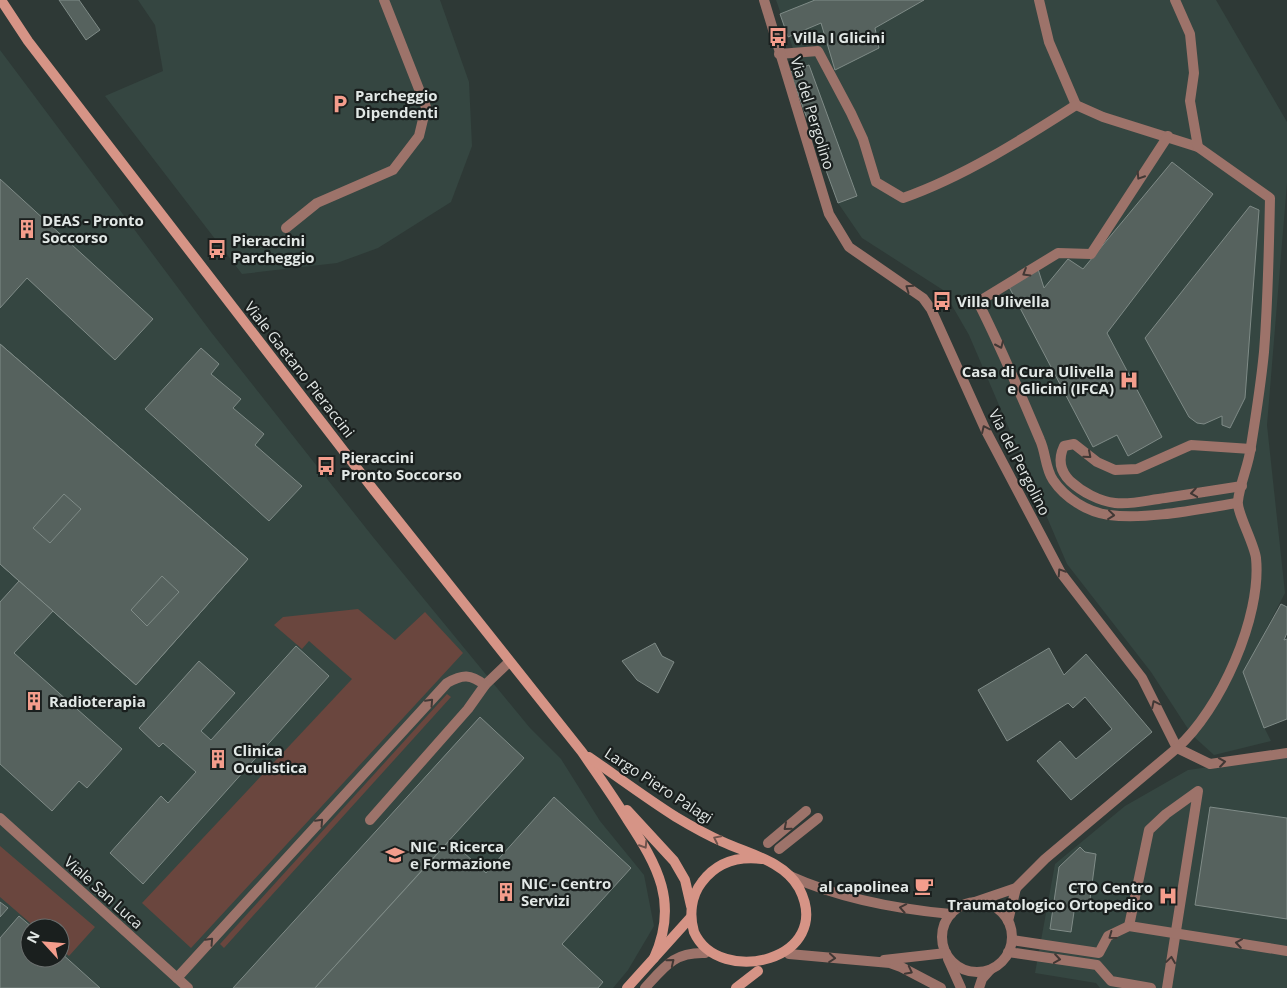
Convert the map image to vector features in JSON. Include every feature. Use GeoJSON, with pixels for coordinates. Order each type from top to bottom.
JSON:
{"type":"FeatureCollection","features":[{"type":"Feature","properties":{"kind":"main road","name":"Viale Gaetano Pieraccini"},"geometry":{"type":"LineString","coordinates":[[1,0],[28,41],[96,130],[509,662],[582,752]]}},
{"type":"Feature","properties":{"kind":"main road","name":"Largo Piero Palagi"},"geometry":{"type":"LineString","coordinates":[[582,752],[647,849],[663,887],[665,900],[663,934],[654,958]]}},
{"type":"Feature","properties":{"kind":"main road","name":"Largo Piero Palagi"},"geometry":{"type":"LineString","coordinates":[[582,752],[676,817],[723,842],[772,862],[790,876],[798,887],[805,910],[802,934],[789,954],[772,967],[759,971],[736,988]]}},
{"type":"Feature","properties":{"kind":"main road","name":"Largo Piero Palagi"},"geometry":{"type":"LineString","coordinates":[[608,789],[674,861],[685,880],[696,939],[705,953]]}},
{"type":"Feature","properties":{"kind":"main road","name":"Largo Piero Palagi"},"geometry":{"type":"LineString","coordinates":[[691,912],[698,886],[715,868],[737,858],[762,859]]}},
{"type":"Feature","properties":{"kind":"main road"},"geometry":{"type":"LineString","coordinates":[[627,988],[691,912]]}},
{"type":"Feature","properties":{"kind":"main road"},"geometry":{"type":"LineString","coordinates":[[705,953],[724,966],[744,972],[759,971]]}},
{"type":"Feature","properties":{"kind":"street"},"geometry":{"type":"LineString","coordinates":[[286,228],[317,202],[393,170],[419,136],[426,107],[384,0]]}},
{"type":"Feature","properties":{"kind":"street","name":"Via del Pergolino"},"geometry":{"type":"LineString","coordinates":[[764,0],[829,214],[849,247],[923,298],[931,309],[986,431],[1061,573],[1142,678],[1177,748]]}},
{"type":"Feature","properties":{"kind":"street"},"geometry":{"type":"LineString","coordinates":[[961,988],[946,953],[942,936],[951,914],[972,903],[1016,888],[1045,860],[1192,735],[1218,692],[1244,638],[1257,578],[1256,556],[1237,503],[1251,449],[1264,353],[1270,198],[1198,147],[1103,117],[1076,105],[1049,42],[1039,0]]}},
{"type":"Feature","properties":{"kind":"street"},"geometry":{"type":"LineString","coordinates":[[1175,0],[1190,34],[1194,73],[1190,101],[1198,147]]}},
{"type":"Feature","properties":{"kind":"street"},"geometry":{"type":"LineString","coordinates":[[779,54],[818,50],[851,112],[876,182],[903,198],[954,176],[1044,126],[1076,105]]}},
{"type":"Feature","properties":{"kind":"street"},"geometry":{"type":"LineString","coordinates":[[1168,136],[1091,254],[1058,253],[978,302],[997,338],[1042,446],[1047,468],[1053,480],[1082,507],[1108,515],[1174,513],[1237,503]]}},
{"type":"Feature","properties":{"kind":"street"},"geometry":{"type":"LineString","coordinates":[[1242,486],[1136,503],[1114,503],[1092,496],[1075,486],[1065,475],[1061,465],[1060,453],[1064,446],[1074,444],[1097,462],[1116,470],[1137,468],[1191,445],[1251,449]]}},
{"type":"Feature","properties":{"kind":"street"},"geometry":{"type":"LineString","coordinates":[[370,820],[468,709],[485,685],[509,662]]}},
{"type":"Feature","properties":{"kind":"street"},"geometry":{"type":"LineString","coordinates":[[177,978],[447,683],[460,676],[473,676],[485,685]]}},
{"type":"Feature","properties":{"kind":"street"},"geometry":{"type":"LineString","coordinates":[[1177,748],[1210,764],[1287,753]]}},
{"type":"Feature","properties":{"kind":"street"},"geometry":{"type":"LineString","coordinates":[[1129,926],[1149,830],[1166,814],[1198,791],[1174,933],[1167,988]]}},
{"type":"Feature","properties":{"kind":"street"},"geometry":{"type":"LineString","coordinates":[[768,844],[806,811]]}},
{"type":"Feature","properties":{"kind":"street","name":"Viale San Luca"},"geometry":{"type":"LineString","coordinates":[[0,818],[188,988]]}},
{"type":"Feature","properties":{"kind":"street"},"geometry":{"type":"LineString","coordinates":[[779,849],[818,818]]}},
{"type":"Feature","properties":{"kind":"street","name":"Largo Piero Palagi"},"geometry":{"type":"LineString","coordinates":[[790,876],[820,889],[848,897],[917,911],[951,914]]}},
{"type":"Feature","properties":{"kind":"street"},"geometry":{"type":"LineString","coordinates":[[979,988],[982,979],[990,970],[1000,964],[1008,952],[1012,940],[1008,921],[1016,888]]}},
{"type":"Feature","properties":{"kind":"street"},"geometry":{"type":"LineString","coordinates":[[972,903],[984,903],[994,908],[1008,921]]}},
{"type":"Feature","properties":{"kind":"street"},"geometry":{"type":"LineString","coordinates":[[1097,965],[1108,936],[1129,926],[1287,951]]}},
{"type":"Feature","properties":{"kind":"street"},"geometry":{"type":"LineString","coordinates":[[1012,940],[1100,953]]}},
{"type":"Feature","properties":{"kind":"street"},"geometry":{"type":"LineString","coordinates":[[1008,952],[1097,965],[1114,985],[1151,988]]}},
{"type":"Feature","properties":{"kind":"street"},"geometry":{"type":"LineString","coordinates":[[645,988],[678,956],[688,953],[705,953]]}},
{"type":"Feature","properties":{"kind":"street"},"geometry":{"type":"LineString","coordinates":[[875,961],[946,953]]}},
{"type":"Feature","properties":{"kind":"street"},"geometry":{"type":"LineString","coordinates":[[946,953],[958,967],[968,971],[974,973],[990,970]]}},
{"type":"Feature","properties":{"kind":"street"},"geometry":{"type":"LineString","coordinates":[[789,954],[875,961],[901,966],[941,988]]}},
{"type":"Feature","properties":{"kind":"shaded area"},"geometry":{"type":"Polygon","coordinates":[[[138,0],[440,0],[469,82],[472,146],[451,202],[378,248],[337,263],[242,274],[105,96],[163,71],[155,25],[138,0]]]}},
{"type":"Feature","properties":{"kind":"shaded area","name":"Casa di Cura Ulivella e Glicini (IFCA)"},"geometry":{"type":"Polygon","coordinates":[[[776,0],[1216,0],[1287,122],[1287,183],[1267,425],[1285,593],[1244,672],[1271,741],[1214,755],[1192,735],[1151,672],[1067,564],[969,335],[943,290],[862,238],[838,203],[790,72],[800,68],[776,0]]]}},
{"type":"Feature","properties":{"kind":"shaded area"},"geometry":{"type":"Polygon","coordinates":[[[0,50],[211,332],[373,537],[530,728],[561,759],[600,821],[644,875],[654,926],[628,970],[613,988],[0,988],[0,50]]]}},
{"type":"Feature","properties":{"kind":"shaded area"},"geometry":{"type":"Polygon","coordinates":[[[358,609],[395,640],[425,612],[463,653],[191,948],[142,903],[352,679],[309,641],[302,649],[274,625],[283,617],[358,609]]]}},
{"type":"Feature","properties":{"kind":"shaded area"},"geometry":{"type":"Polygon","coordinates":[[[447,694],[451,697],[224,948],[220,944],[447,694]]]}},
{"type":"Feature","properties":{"kind":"shaded area","name":"CTO Centro Traumatologico Ortopedico"},"geometry":{"type":"Polygon","coordinates":[[[1287,756],[1287,988],[1100,988],[1096,983],[1035,973],[1055,864],[1125,806],[1188,770],[1287,756]]]}},
{"type":"Feature","properties":{"kind":"shaded area"},"geometry":{"type":"Polygon","coordinates":[[[0,846],[95,927],[70,955],[70,918],[24,918],[0,897],[0,846]]]}},
{"type":"Feature","properties":{"kind":"building"},"geometry":{"type":"Polygon","coordinates":[[[59,0],[79,0],[100,30],[86,40],[59,0]]]}},
{"type":"Feature","properties":{"kind":"building"},"geometry":{"type":"Polygon","coordinates":[[[815,0],[924,0],[875,28],[879,48],[835,70],[821,23],[788,37],[780,14],[815,0]]]}},
{"type":"Feature","properties":{"kind":"building"},"geometry":{"type":"Polygon","coordinates":[[[809,65],[857,196],[838,203],[790,72],[809,65]]]}},
{"type":"Feature","properties":{"kind":"building"},"geometry":{"type":"Polygon","coordinates":[[[1172,162],[1213,194],[1107,333],[1162,437],[1128,456],[1117,435],[1093,447],[1009,287],[1038,269],[1044,288],[1068,259],[1083,269],[1172,162]]]}},
{"type":"Feature","properties":{"kind":"building","name":"DEAS - Pronto Soccorso"},"geometry":{"type":"Polygon","coordinates":[[[0,179],[153,319],[115,360],[27,278],[0,308],[0,179]]]}},
{"type":"Feature","properties":{"kind":"building"},"geometry":{"type":"Polygon","coordinates":[[[1250,206],[1259,210],[1245,398],[1230,428],[1222,425],[1222,416],[1204,424],[1197,423],[1189,417],[1145,338],[1250,206]]]}},
{"type":"Feature","properties":{"kind":"building"},"geometry":{"type":"Polygon","coordinates":[[[0,344],[248,559],[136,685],[0,564],[0,344]],[[64,494],[33,528],[50,543],[81,509],[64,494]],[[162,576],[131,610],[147,626],[179,592],[162,576]]]}},
{"type":"Feature","properties":{"kind":"building"},"geometry":{"type":"Polygon","coordinates":[[[0,344],[248,559],[136,685],[0,564],[0,344]]]}},
{"type":"Feature","properties":{"kind":"building"},"geometry":{"type":"Polygon","coordinates":[[[201,348],[219,364],[211,374],[241,399],[233,408],[264,434],[255,445],[302,486],[269,521],[145,409],[201,348]]]}},
{"type":"Feature","properties":{"kind":"building"},"geometry":{"type":"Polygon","coordinates":[[[64,494],[81,509],[50,543],[33,528],[64,494]]]}},
{"type":"Feature","properties":{"kind":"building"},"geometry":{"type":"Polygon","coordinates":[[[162,576],[179,592],[147,626],[131,610],[162,576]]]}},
{"type":"Feature","properties":{"kind":"building","name":"Radioterapia"},"geometry":{"type":"Polygon","coordinates":[[[19,581],[53,611],[14,653],[122,749],[87,788],[79,781],[52,811],[0,764],[0,602],[19,581]]]}},
{"type":"Feature","properties":{"kind":"building"},"geometry":{"type":"Polygon","coordinates":[[[1281,604],[1287,607],[1287,633],[1284,640],[1287,639],[1287,719],[1264,728],[1243,672],[1281,604]]]}},
{"type":"Feature","properties":{"kind":"building"},"geometry":{"type":"Polygon","coordinates":[[[655,643],[662,656],[674,662],[658,693],[637,680],[622,661],[655,643]]]}},
{"type":"Feature","properties":{"kind":"building","name":"Clinica Oculistica"},"geometry":{"type":"Polygon","coordinates":[[[296,646],[329,676],[143,884],[110,853],[161,796],[168,803],[196,772],[163,743],[159,747],[139,728],[199,661],[235,693],[201,731],[211,740],[296,646]]]}},
{"type":"Feature","properties":{"kind":"building"},"geometry":{"type":"Polygon","coordinates":[[[1049,648],[1064,675],[1086,654],[1152,732],[1071,800],[1037,761],[1060,741],[1076,759],[1112,729],[1085,697],[1073,708],[1068,703],[1007,741],[978,690],[1049,648]]]}},
{"type":"Feature","properties":{"kind":"building","name":"NIC - Ricerca e Formazione"},"geometry":{"type":"Polygon","coordinates":[[[480,717],[524,758],[315,988],[233,988],[480,717]]]}},
{"type":"Feature","properties":{"kind":"building","name":"NIC - Centro Servizi"},"geometry":{"type":"Polygon","coordinates":[[[554,797],[631,868],[562,944],[603,982],[598,988],[315,988],[450,840],[486,873],[554,797]]]}},
{"type":"Feature","properties":{"kind":"building"},"geometry":{"type":"Polygon","coordinates":[[[1210,807],[1287,818],[1287,919],[1195,905],[1210,807]]]}},
{"type":"Feature","properties":{"kind":"building"},"geometry":{"type":"Polygon","coordinates":[[[1080,847],[1085,852],[1096,854],[1089,907],[1075,905],[1071,932],[1050,929],[1059,867],[1080,847]]]}},
{"type":"Feature","properties":{"kind":"building"},"geometry":{"type":"Polygon","coordinates":[[[0,902],[8,908],[0,917],[0,902]]]}},
{"type":"Feature","properties":{"kind":"building"},"geometry":{"type":"Polygon","coordinates":[[[19,916],[21,918],[20,968],[70,968],[70,961],[100,988],[0,988],[0,938],[19,916]]]}},
{"type":"Feature","properties":{"kind":"place","name":"Villa I Glicini"},"geometry":{"type":"Point","coordinates":[778,37]}},
{"type":"Feature","properties":{"kind":"place","name":"Parcheggio Dipendenti"},"geometry":{"type":"Point","coordinates":[340,104]}},
{"type":"Feature","properties":{"kind":"place","name":"DEAS - Pronto Soccorso"},"geometry":{"type":"Point","coordinates":[27,229]}},
{"type":"Feature","properties":{"kind":"place","name":"Pieraccini Parcheggio"},"geometry":{"type":"Point","coordinates":[217,249]}},
{"type":"Feature","properties":{"kind":"place","name":"Villa Ulivella"},"geometry":{"type":"Point","coordinates":[942,301]}},
{"type":"Feature","properties":{"kind":"place","name":"Casa di Cura Ulivella e Glicini (IFCA)"},"geometry":{"type":"Point","coordinates":[1129,380]}},
{"type":"Feature","properties":{"kind":"place","name":"Pieraccini Pronto Soccorso"},"geometry":{"type":"Point","coordinates":[326,466]}},
{"type":"Feature","properties":{"kind":"place","name":"Radioterapia"},"geometry":{"type":"Point","coordinates":[34,701]}},
{"type":"Feature","properties":{"kind":"place","name":"Clinica Oculistica"},"geometry":{"type":"Point","coordinates":[218,759]}},
{"type":"Feature","properties":{"kind":"place","name":"NIC - Ricerca e Formazione"},"geometry":{"type":"Point","coordinates":[395,855]}},
{"type":"Feature","properties":{"kind":"place","name":"al capolinea"},"geometry":{"type":"Point","coordinates":[924,886]}},
{"type":"Feature","properties":{"kind":"place","name":"NIC - Centro Servizi"},"geometry":{"type":"Point","coordinates":[506,892]}},
{"type":"Feature","properties":{"kind":"place","name":"CTO Centro Traumatologico Ortopedico"},"geometry":{"type":"Point","coordinates":[1168,896]}}]}
